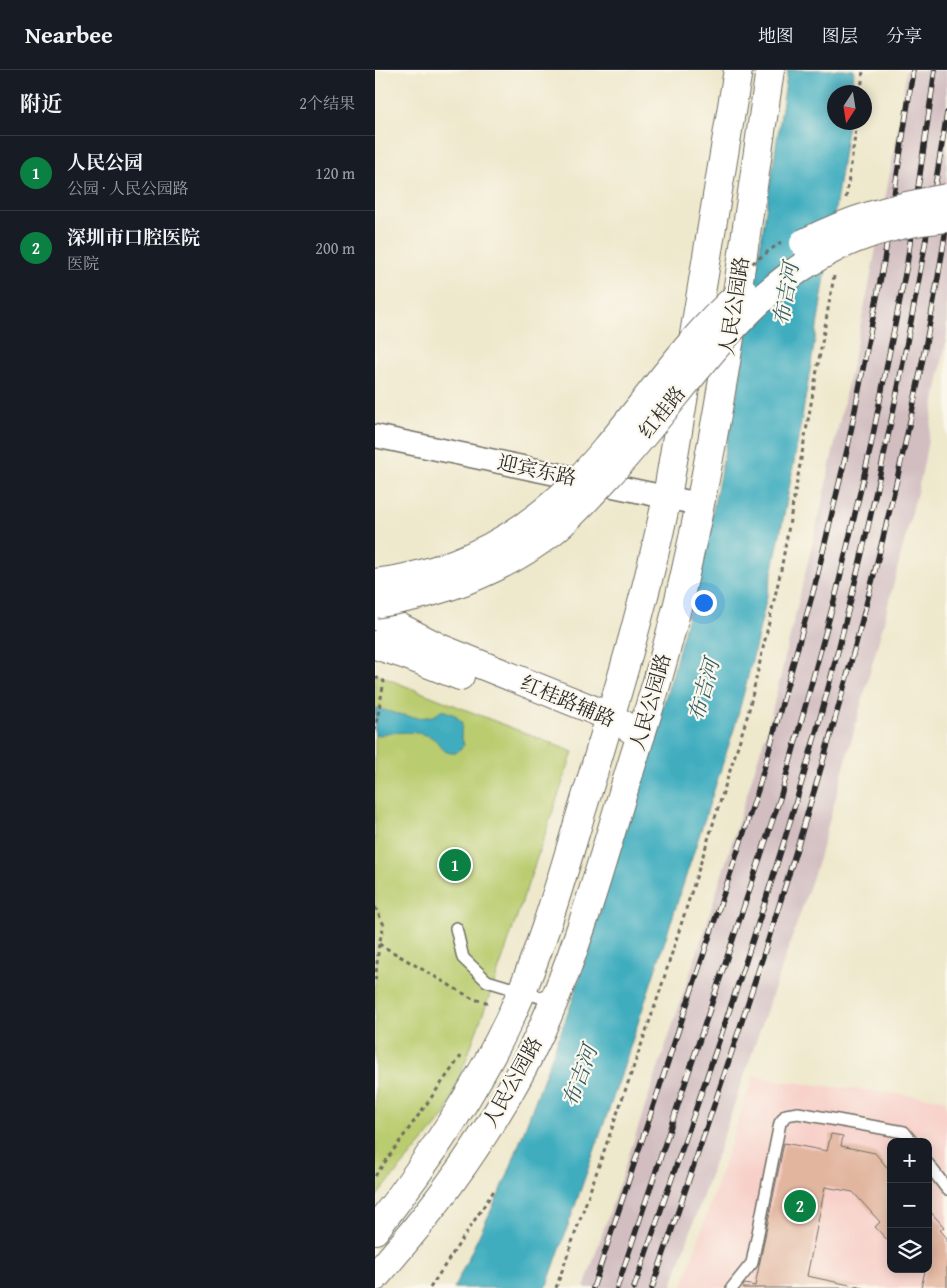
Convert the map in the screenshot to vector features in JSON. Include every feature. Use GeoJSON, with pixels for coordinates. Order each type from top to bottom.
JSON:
{"type":"FeatureCollection","features":[{"type":"Feature","properties":{"kind":"main road","name":"人民公园路"},"geometry":{"type":"LineString","coordinates":[[375,1230],[447,1128],[495,1049],[522,991],[555,899],[609,723],[643,603],[667,497],[738,70]]}},
{"type":"Feature","properties":{"kind":"main road","name":"人民公园路"},"geometry":{"type":"LineString","coordinates":[[375,1277],[424,1219],[475,1147],[518,1076],[553,1001],[581,927],[641,735],[685,574],[717,412],[770,70]]}},
{"type":"Feature","properties":{"kind":"main road","name":"红桂路"},"geometry":{"type":"LineString","coordinates":[[375,583],[427,574],[472,556],[524,528],[561,498],[599,459],[708,323],[771,266],[803,243],[839,224],[879,212],[947,198]]}},
{"type":"Feature","properties":{"kind":"main road","name":"红桂路"},"geometry":{"type":"LineString","coordinates":[[375,604],[437,592],[473,579],[527,550],[555,530],[579,508],[617,466],[735,323],[778,284],[811,260],[871,233],[901,225],[947,218]]}},
{"type":"Feature","properties":{"kind":"main road","name":"红桂路辅路"},"geometry":{"type":"LineString","coordinates":[[375,615],[442,649],[609,723],[641,735]]}},
{"type":"Feature","properties":{"kind":"main road","name":"红桂路辅路"},"geometry":{"type":"LineString","coordinates":[[375,646],[406,654],[579,723],[609,723]]}},
{"type":"Feature","properties":{"kind":"street","name":"迎宾东路"},"geometry":{"type":"LineString","coordinates":[[375,436],[699,504]]}},
{"type":"Feature","properties":{"kind":"lane"},"geometry":{"type":"LineString","coordinates":[[456,928],[463,958],[487,981],[553,1001]]}},
{"type":"Feature","properties":{"kind":"lane"},"geometry":{"type":"LineString","coordinates":[[732,1288],[752,1263],[780,1123],[786,1115],[798,1113],[904,1132],[909,1138]]}},
{"type":"Feature","properties":{"kind":"lane"},"geometry":{"type":"LineString","coordinates":[[932,1166],[943,1173],[947,1189]]}},
{"type":"Feature","properties":{"kind":"path"},"geometry":{"type":"LineString","coordinates":[[862,85],[863,70]]}},
{"type":"Feature","properties":{"kind":"path"},"geometry":{"type":"LineString","coordinates":[[846,199],[856,130]]}},
{"type":"Feature","properties":{"kind":"path"},"geometry":{"type":"LineString","coordinates":[[556,1288],[658,997],[748,714],[781,570],[835,267]]}},
{"type":"Feature","properties":{"kind":"path"},"geometry":{"type":"LineString","coordinates":[[375,677],[384,681],[375,731]]}},
{"type":"Feature","properties":{"kind":"path"},"geometry":{"type":"LineString","coordinates":[[375,907],[383,925],[375,983]]}},
{"type":"Feature","properties":{"kind":"path"},"geometry":{"type":"LineString","coordinates":[[379,944],[473,999],[493,1003],[488,1012]]}},
{"type":"Feature","properties":{"kind":"path"},"geometry":{"type":"LineString","coordinates":[[375,1176],[463,1054]]}},
{"type":"Feature","properties":{"kind":"path"},"geometry":{"type":"LineString","coordinates":[[430,1288],[495,1189]]}},
{"type":"Feature","properties":{"kind":"shaded area"},"geometry":{"type":"Polygon","coordinates":[[[906,70],[947,70],[947,335],[922,473],[883,625],[818,862],[671,1288],[584,1288],[705,929],[770,720],[820,511],[869,286],[900,119],[906,70]]]}},
{"type":"Feature","properties":{"kind":"shaded area"},"geometry":{"type":"Polygon","coordinates":[[[754,1074],[773,1080],[945,1099],[947,1108],[947,1288],[682,1288],[754,1074]]]}},
{"type":"Feature","properties":{"kind":"green space"},"geometry":{"type":"Polygon","coordinates":[[[375,674],[573,752],[496,978],[446,1114],[375,1198],[375,674]]]}},
{"type":"Feature","properties":{"kind":"water","name":"布吉河"},"geometry":{"type":"Polygon","coordinates":[[[788,70],[854,70],[853,85],[827,85],[827,130],[847,130],[801,426],[787,502],[754,652],[735,726],[620,1078],[546,1288],[454,1288],[506,1179],[572,1002],[673,673],[703,558],[738,388],[788,70]]]}},
{"type":"Feature","properties":{"kind":"water"},"geometry":{"type":"Polygon","coordinates":[[[375,708],[401,715],[419,717],[435,715],[442,710],[455,715],[462,723],[461,735],[464,745],[456,753],[451,753],[445,751],[434,739],[421,734],[389,733],[375,736],[375,708]]]}},
{"type":"Feature","properties":{"kind":"building"},"geometry":{"type":"Polygon","coordinates":[[[831,1134],[843,1136],[841,1146],[875,1153],[887,1167],[887,1240],[875,1227],[880,1222],[853,1192],[825,1187],[807,1276],[864,1288],[743,1288],[744,1284],[755,1286],[784,1143],[827,1151],[831,1134]]]}},
{"type":"Feature","properties":{"kind":"building"},"geometry":{"type":"Polygon","coordinates":[[[932,1214],[944,1227],[940,1230],[947,1238],[947,1288],[921,1288],[925,1273],[932,1273],[932,1214]]]}},
{"type":"Feature","properties":{"kind":"railway"},"geometry":{"type":"LineString","coordinates":[[593,1288],[758,790],[815,585],[848,446],[884,261],[913,70]]}},
{"type":"Feature","properties":{"kind":"railway"},"geometry":{"type":"LineString","coordinates":[[617,1288],[781,795],[837,590],[870,450],[907,264],[935,70]]}},
{"type":"Feature","properties":{"kind":"railway"},"geometry":{"type":"LineString","coordinates":[[634,1288],[759,922],[825,700],[862,555],[894,408],[922,261],[947,113]]}},
{"type":"Feature","properties":{"kind":"railway"},"geometry":{"type":"LineString","coordinates":[[652,1288],[783,894],[823,762],[860,629],[894,494],[923,359],[947,223]]}},
{"type":"Feature","properties":{"kind":"place","name":"人民公园"},"geometry":{"type":"Point","coordinates":[455,865]}},
{"type":"Feature","properties":{"kind":"place","name":"深圳市口腔医院"},"geometry":{"type":"Point","coordinates":[800,1206]}}]}
